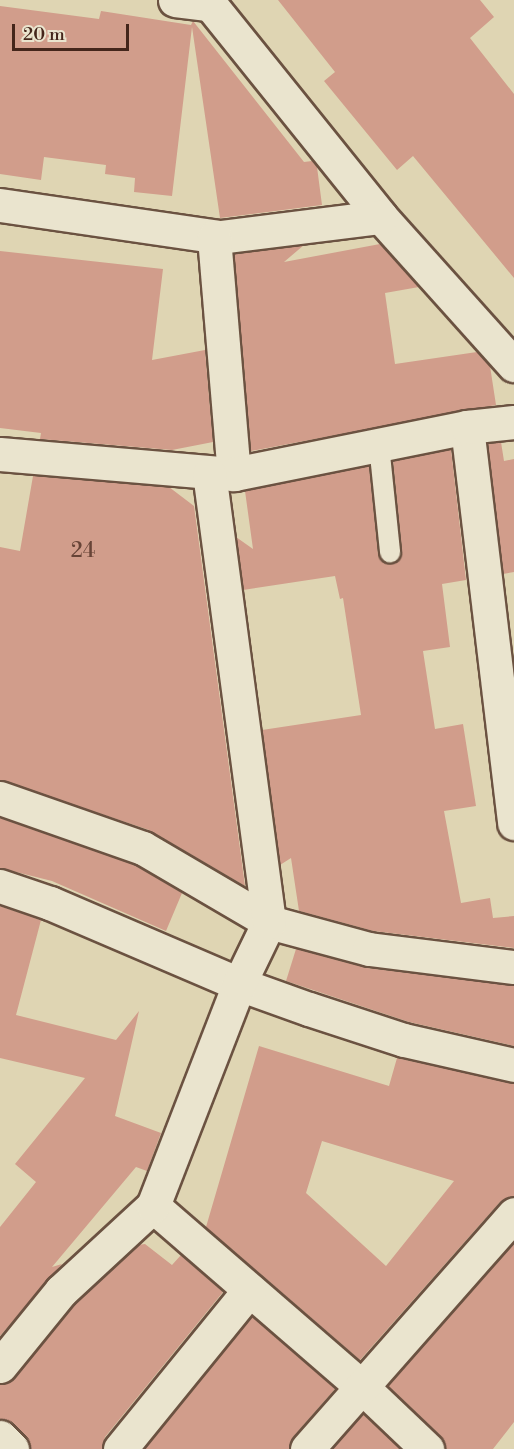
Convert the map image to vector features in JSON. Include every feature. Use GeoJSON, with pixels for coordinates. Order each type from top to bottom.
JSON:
{"type":"FeatureCollection","features":[{"type":"Feature","properties":{"kind":"street"},"geometry":{"type":"LineString","coordinates":[[175,0],[213,2],[381,217],[514,365]]}},
{"type":"Feature","properties":{"kind":"street"},"geometry":{"type":"LineString","coordinates":[[0,205],[214,237],[381,217]]}},
{"type":"Feature","properties":{"kind":"street"},"geometry":{"type":"LineString","coordinates":[[0,1366],[61,1291],[153,1206],[239,984],[269,921],[221,474],[214,237]]}},
{"type":"Feature","properties":{"kind":"street"},"geometry":{"type":"LineString","coordinates":[[0,454],[221,474],[467,427],[514,422]]}},
{"type":"Feature","properties":{"kind":"street"},"geometry":{"type":"LineString","coordinates":[[467,427],[514,823]]}},
{"type":"Feature","properties":{"kind":"street"},"geometry":{"type":"LineString","coordinates":[[0,798],[143,848],[269,921],[369,949],[514,967]]}},
{"type":"Feature","properties":{"kind":"street"},"geometry":{"type":"LineString","coordinates":[[0,886],[92,920],[239,984],[404,1040],[514,1065]]}},
{"type":"Feature","properties":{"kind":"street"},"geometry":{"type":"LineString","coordinates":[[153,1206],[362,1387],[427,1449]]}},
{"type":"Feature","properties":{"kind":"street"},"geometry":{"type":"LineString","coordinates":[[306,1449],[514,1214]]}},
{"type":"Feature","properties":{"kind":"street"},"geometry":{"type":"LineString","coordinates":[[120,1449],[249,1290]]}},
{"type":"Feature","properties":{"kind":"street"},"geometry":{"type":"LineString","coordinates":[[0,1437],[12,1449]]}},
{"type":"Feature","properties":{"kind":"lane"},"geometry":{"type":"LineString","coordinates":[[379,445],[390,552]]}},
{"type":"Feature","properties":{"kind":"building"},"geometry":{"type":"Polygon","coordinates":[[[278,0],[480,0],[494,17],[470,38],[514,94],[514,278],[413,156],[397,170],[324,81],[335,72],[278,0]]]}},
{"type":"Feature","properties":{"kind":"building"},"geometry":{"type":"Polygon","coordinates":[[[0,6],[99,19],[101,11],[191,25],[193,21],[304,162],[312,161],[317,167],[322,205],[220,218],[192,27],[172,196],[134,192],[135,178],[105,174],[106,165],[44,157],[41,180],[0,174],[0,6]]]}},
{"type":"Feature","properties":{"kind":"building"},"geometry":{"type":"Polygon","coordinates":[[[380,244],[419,287],[385,293],[395,364],[477,352],[490,366],[496,405],[251,451],[234,254],[304,245],[284,262],[380,244]]]}},
{"type":"Feature","properties":{"kind":"building"},"geometry":{"type":"Polygon","coordinates":[[[0,251],[163,269],[152,360],[205,350],[213,442],[172,450],[40,439],[41,433],[0,428],[0,251]]]}},
{"type":"Feature","properties":{"kind":"building"},"geometry":{"type":"Polygon","coordinates":[[[501,442],[504,461],[514,459],[514,572],[503,574],[488,444],[501,442]]]}},
{"type":"Feature","properties":{"kind":"building"},"geometry":{"type":"Polygon","coordinates":[[[451,449],[466,580],[442,584],[450,647],[423,651],[435,729],[463,724],[476,806],[444,811],[461,903],[490,898],[493,918],[514,916],[514,948],[373,931],[299,911],[291,858],[280,865],[262,730],[361,715],[343,598],[340,599],[335,576],[243,590],[236,537],[253,549],[245,491],[369,466],[378,554],[385,563],[397,562],[402,551],[393,461],[451,449]]]}},
{"type":"Feature","properties":{"kind":"building"},"geometry":{"type":"Polygon","coordinates":[[[33,476],[169,487],[194,506],[245,886],[149,830],[0,780],[0,547],[20,551],[33,476]]]}},
{"type":"Feature","properties":{"kind":"building"},"geometry":{"type":"Polygon","coordinates":[[[0,818],[135,865],[182,893],[166,931],[52,881],[0,868],[0,818]]]}},
{"type":"Feature","properties":{"kind":"building"},"geometry":{"type":"Polygon","coordinates":[[[0,906],[41,920],[16,1015],[116,1040],[139,1011],[115,1116],[161,1133],[147,1171],[136,1167],[52,1267],[62,1264],[0,1336],[0,1227],[36,1182],[15,1164],[85,1078],[0,1058],[0,906]]]}},
{"type":"Feature","properties":{"kind":"building"},"geometry":{"type":"Polygon","coordinates":[[[296,949],[367,968],[514,985],[514,1046],[409,1022],[286,981],[296,949]]]}},
{"type":"Feature","properties":{"kind":"building"},"geometry":{"type":"Polygon","coordinates":[[[259,1046],[389,1086],[397,1058],[514,1083],[514,1196],[500,1202],[360,1360],[206,1227],[259,1046]],[[322,1141],[306,1193],[386,1266],[454,1181],[322,1141]]]}},
{"type":"Feature","properties":{"kind":"building"},"geometry":{"type":"Polygon","coordinates":[[[514,1242],[514,1422],[493,1449],[445,1449],[440,1435],[388,1386],[514,1242]]]}},
{"type":"Feature","properties":{"kind":"building"},"geometry":{"type":"Polygon","coordinates":[[[145,1244],[172,1265],[181,1255],[223,1292],[105,1437],[102,1449],[30,1449],[25,1436],[13,1423],[0,1419],[0,1384],[15,1378],[75,1304],[138,1245],[145,1244]]]}},
{"type":"Feature","properties":{"kind":"building"},"geometry":{"type":"Polygon","coordinates":[[[252,1316],[335,1389],[293,1437],[289,1449],[144,1449],[252,1316]]]}},
{"type":"Feature","properties":{"kind":"building"},"geometry":{"type":"Polygon","coordinates":[[[363,1414],[400,1449],[332,1449],[363,1414]]]}}]}
